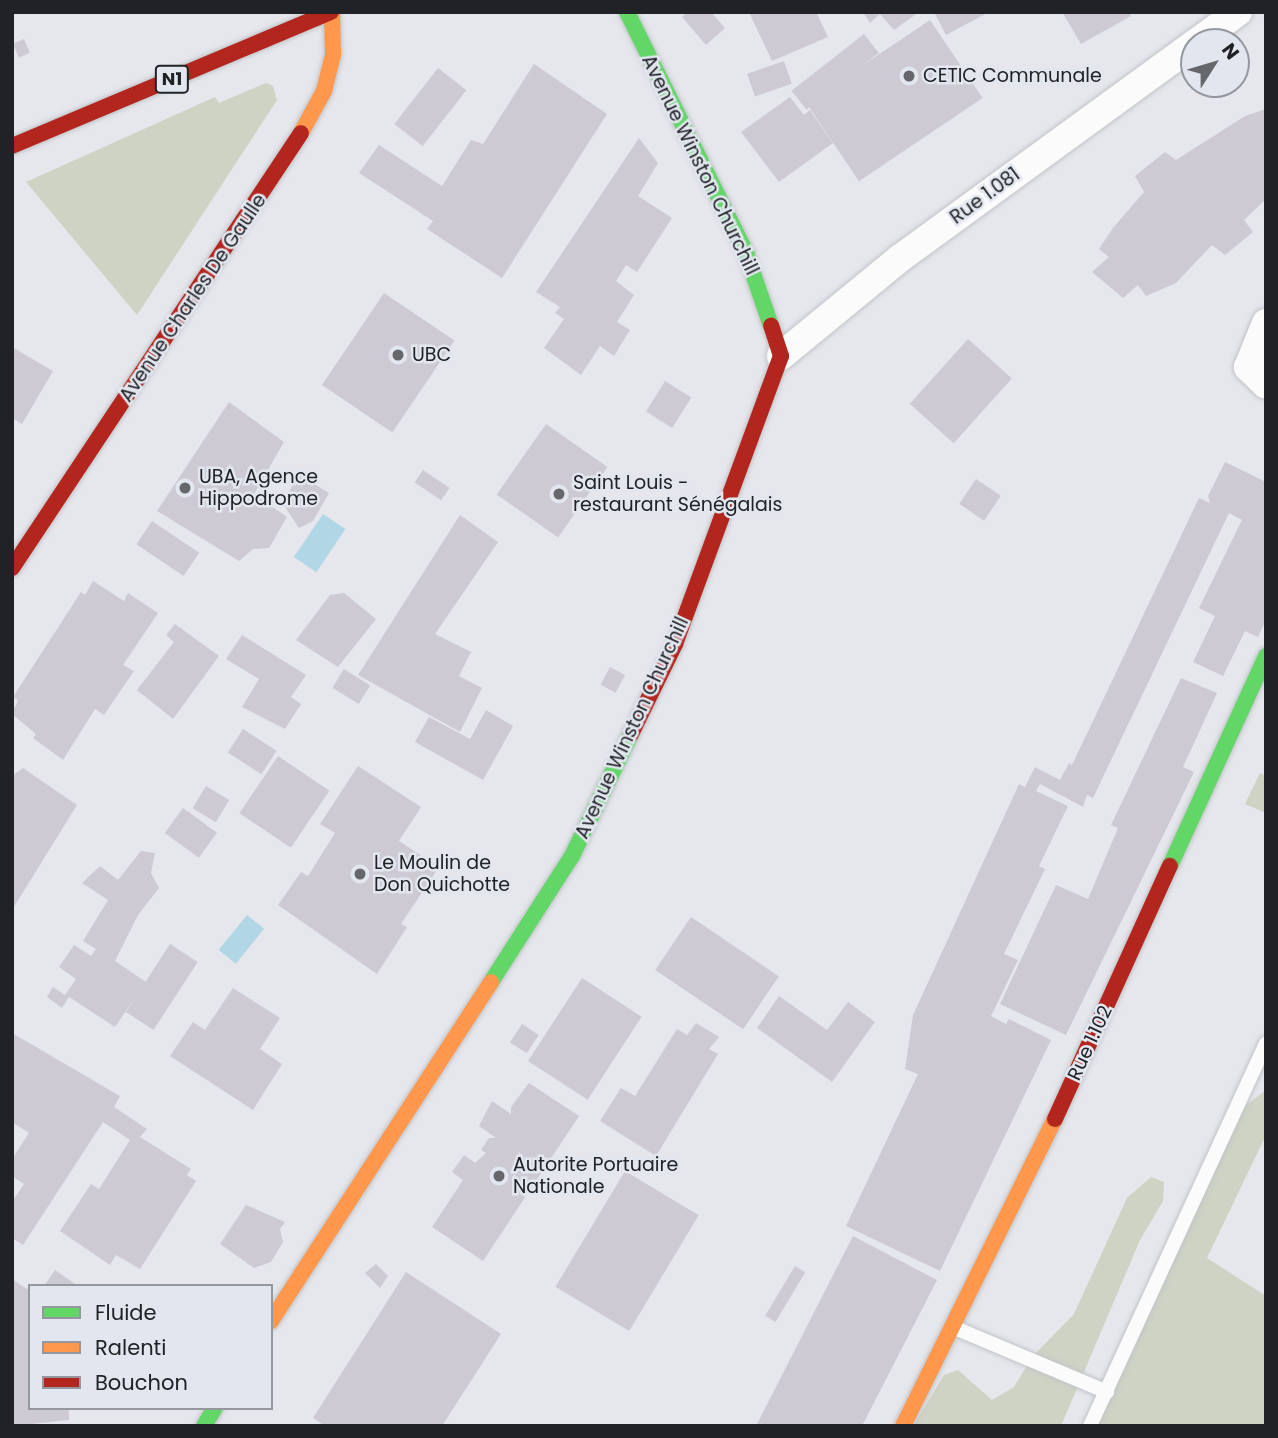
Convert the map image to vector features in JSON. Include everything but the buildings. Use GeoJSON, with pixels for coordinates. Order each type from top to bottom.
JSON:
{"type":"FeatureCollection","features":[{"type":"Feature","properties":{"kind":"main road","name":"N1"},"geometry":{"type":"LineString","coordinates":[[12,146],[331,12]]}},
{"type":"Feature","properties":{"kind":"main road","name":"Avenue Charles De Gaulle"},"geometry":{"type":"LineString","coordinates":[[12,568],[292,150],[324,91],[333,54],[331,12]]}},
{"type":"Feature","properties":{"kind":"main road","name":"Avenue Winston Churchill"},"geometry":{"type":"LineString","coordinates":[[273,1318],[572,856],[675,644],[781,356],[746,253],[626,12]]}},
{"type":"Feature","properties":{"kind":"main road","name":"Rue 1.102"},"geometry":{"type":"LineString","coordinates":[[903,1426],[955,1328],[1266,656]]}},
{"type":"Feature","properties":{"kind":"main road"},"geometry":{"type":"LineString","coordinates":[[204,1426],[214,1410]]}},
{"type":"Feature","properties":{"kind":"street","name":"Rue 1.081"},"geometry":{"type":"LineString","coordinates":[[1216,28],[1238,12]]}},
{"type":"Feature","properties":{"kind":"street","name":"Rue 1.081"},"geometry":{"type":"LineString","coordinates":[[781,356],[899,259],[1180,55]]}},
{"type":"Feature","properties":{"kind":"street"},"geometry":{"type":"LineString","coordinates":[[1266,323],[1248,367],[1266,385]]}},
{"type":"Feature","properties":{"kind":"lane"},"geometry":{"type":"LineString","coordinates":[[1090,1426],[1266,1044]]}},
{"type":"Feature","properties":{"kind":"lane"},"geometry":{"type":"LineString","coordinates":[[955,1328],[1107,1392]]}},
{"type":"Feature","properties":{"kind":"green space"},"geometry":{"type":"Polygon","coordinates":[[[266,83],[273,86],[277,100],[137,315],[26,182],[215,97],[219,103],[266,83]]]}},
{"type":"Feature","properties":{"kind":"green space"},"geometry":{"type":"Polygon","coordinates":[[[1260,773],[1266,776],[1266,813],[1245,804],[1260,773]]]}},
{"type":"Feature","properties":{"kind":"green space"},"geometry":{"type":"Polygon","coordinates":[[[1266,1090],[1266,1135],[1207,1258],[1266,1296],[1266,1426],[1086,1426],[1246,1105],[1266,1090]]]}},
{"type":"Feature","properties":{"kind":"green space"},"geometry":{"type":"Polygon","coordinates":[[[1151,1177],[1164,1182],[1163,1201],[1140,1240],[1061,1426],[913,1426],[944,1375],[958,1370],[992,1400],[1014,1387],[1032,1357],[1074,1314],[1127,1198],[1151,1177]]]}},
{"type":"Feature","properties":{"kind":"water"},"geometry":{"type":"Polygon","coordinates":[[[323,514],[345,529],[316,572],[294,557],[323,514]]]}},
{"type":"Feature","properties":{"kind":"water"},"geometry":{"type":"Polygon","coordinates":[[[247,915],[264,929],[236,964],[219,950],[247,915]]]}},
{"type":"Feature","properties":{"kind":"traffic: fast"},"geometry":{"type":"LineString","coordinates":[[627,12],[746,253],[771,326]]}},
{"type":"Feature","properties":{"kind":"traffic: fast"},"geometry":{"type":"LineString","coordinates":[[1170,866],[1266,656]]}},
{"type":"Feature","properties":{"kind":"traffic: fast"},"geometry":{"type":"LineString","coordinates":[[491,982],[572,856],[631,734]]}},
{"type":"Feature","properties":{"kind":"traffic: fast"},"geometry":{"type":"LineString","coordinates":[[204,1426],[214,1410]]}},
{"type":"Feature","properties":{"kind":"traffic: slow"},"geometry":{"type":"LineString","coordinates":[[301,133],[324,91],[333,54],[332,12]]}},
{"type":"Feature","properties":{"kind":"traffic: slow"},"geometry":{"type":"LineString","coordinates":[[273,1318],[491,982]]}},
{"type":"Feature","properties":{"kind":"traffic: slow"},"geometry":{"type":"LineString","coordinates":[[903,1426],[1055,1119]]}},
{"type":"Feature","properties":{"kind":"traffic: jam"},"geometry":{"type":"LineString","coordinates":[[12,146],[331,12]]}},
{"type":"Feature","properties":{"kind":"traffic: jam"},"geometry":{"type":"LineString","coordinates":[[12,568],[301,133]]}},
{"type":"Feature","properties":{"kind":"traffic: jam"},"geometry":{"type":"LineString","coordinates":[[631,734],[675,644],[781,356],[771,326]]}},
{"type":"Feature","properties":{"kind":"traffic: jam"},"geometry":{"type":"LineString","coordinates":[[1055,1119],[1170,866]]}},
{"type":"Feature","properties":{"kind":"place","name":"CETIC Communale"},"geometry":{"type":"Point","coordinates":[909,76]}},
{"type":"Feature","properties":{"kind":"place","name":"UBC"},"geometry":{"type":"Point","coordinates":[398,355]}},
{"type":"Feature","properties":{"kind":"place","name":"UBA, Agence Hippodrome"},"geometry":{"type":"Point","coordinates":[185,488]}},
{"type":"Feature","properties":{"kind":"place","name":"Saint Louis - restaurant Sénégalais"},"geometry":{"type":"Point","coordinates":[559,494]}},
{"type":"Feature","properties":{"kind":"place","name":"Le Moulin de Don Quichotte"},"geometry":{"type":"Point","coordinates":[360,874]}},
{"type":"Feature","properties":{"kind":"place","name":"Autorite Portuaire Nationale"},"geometry":{"type":"Point","coordinates":[499,1176]}}]}
